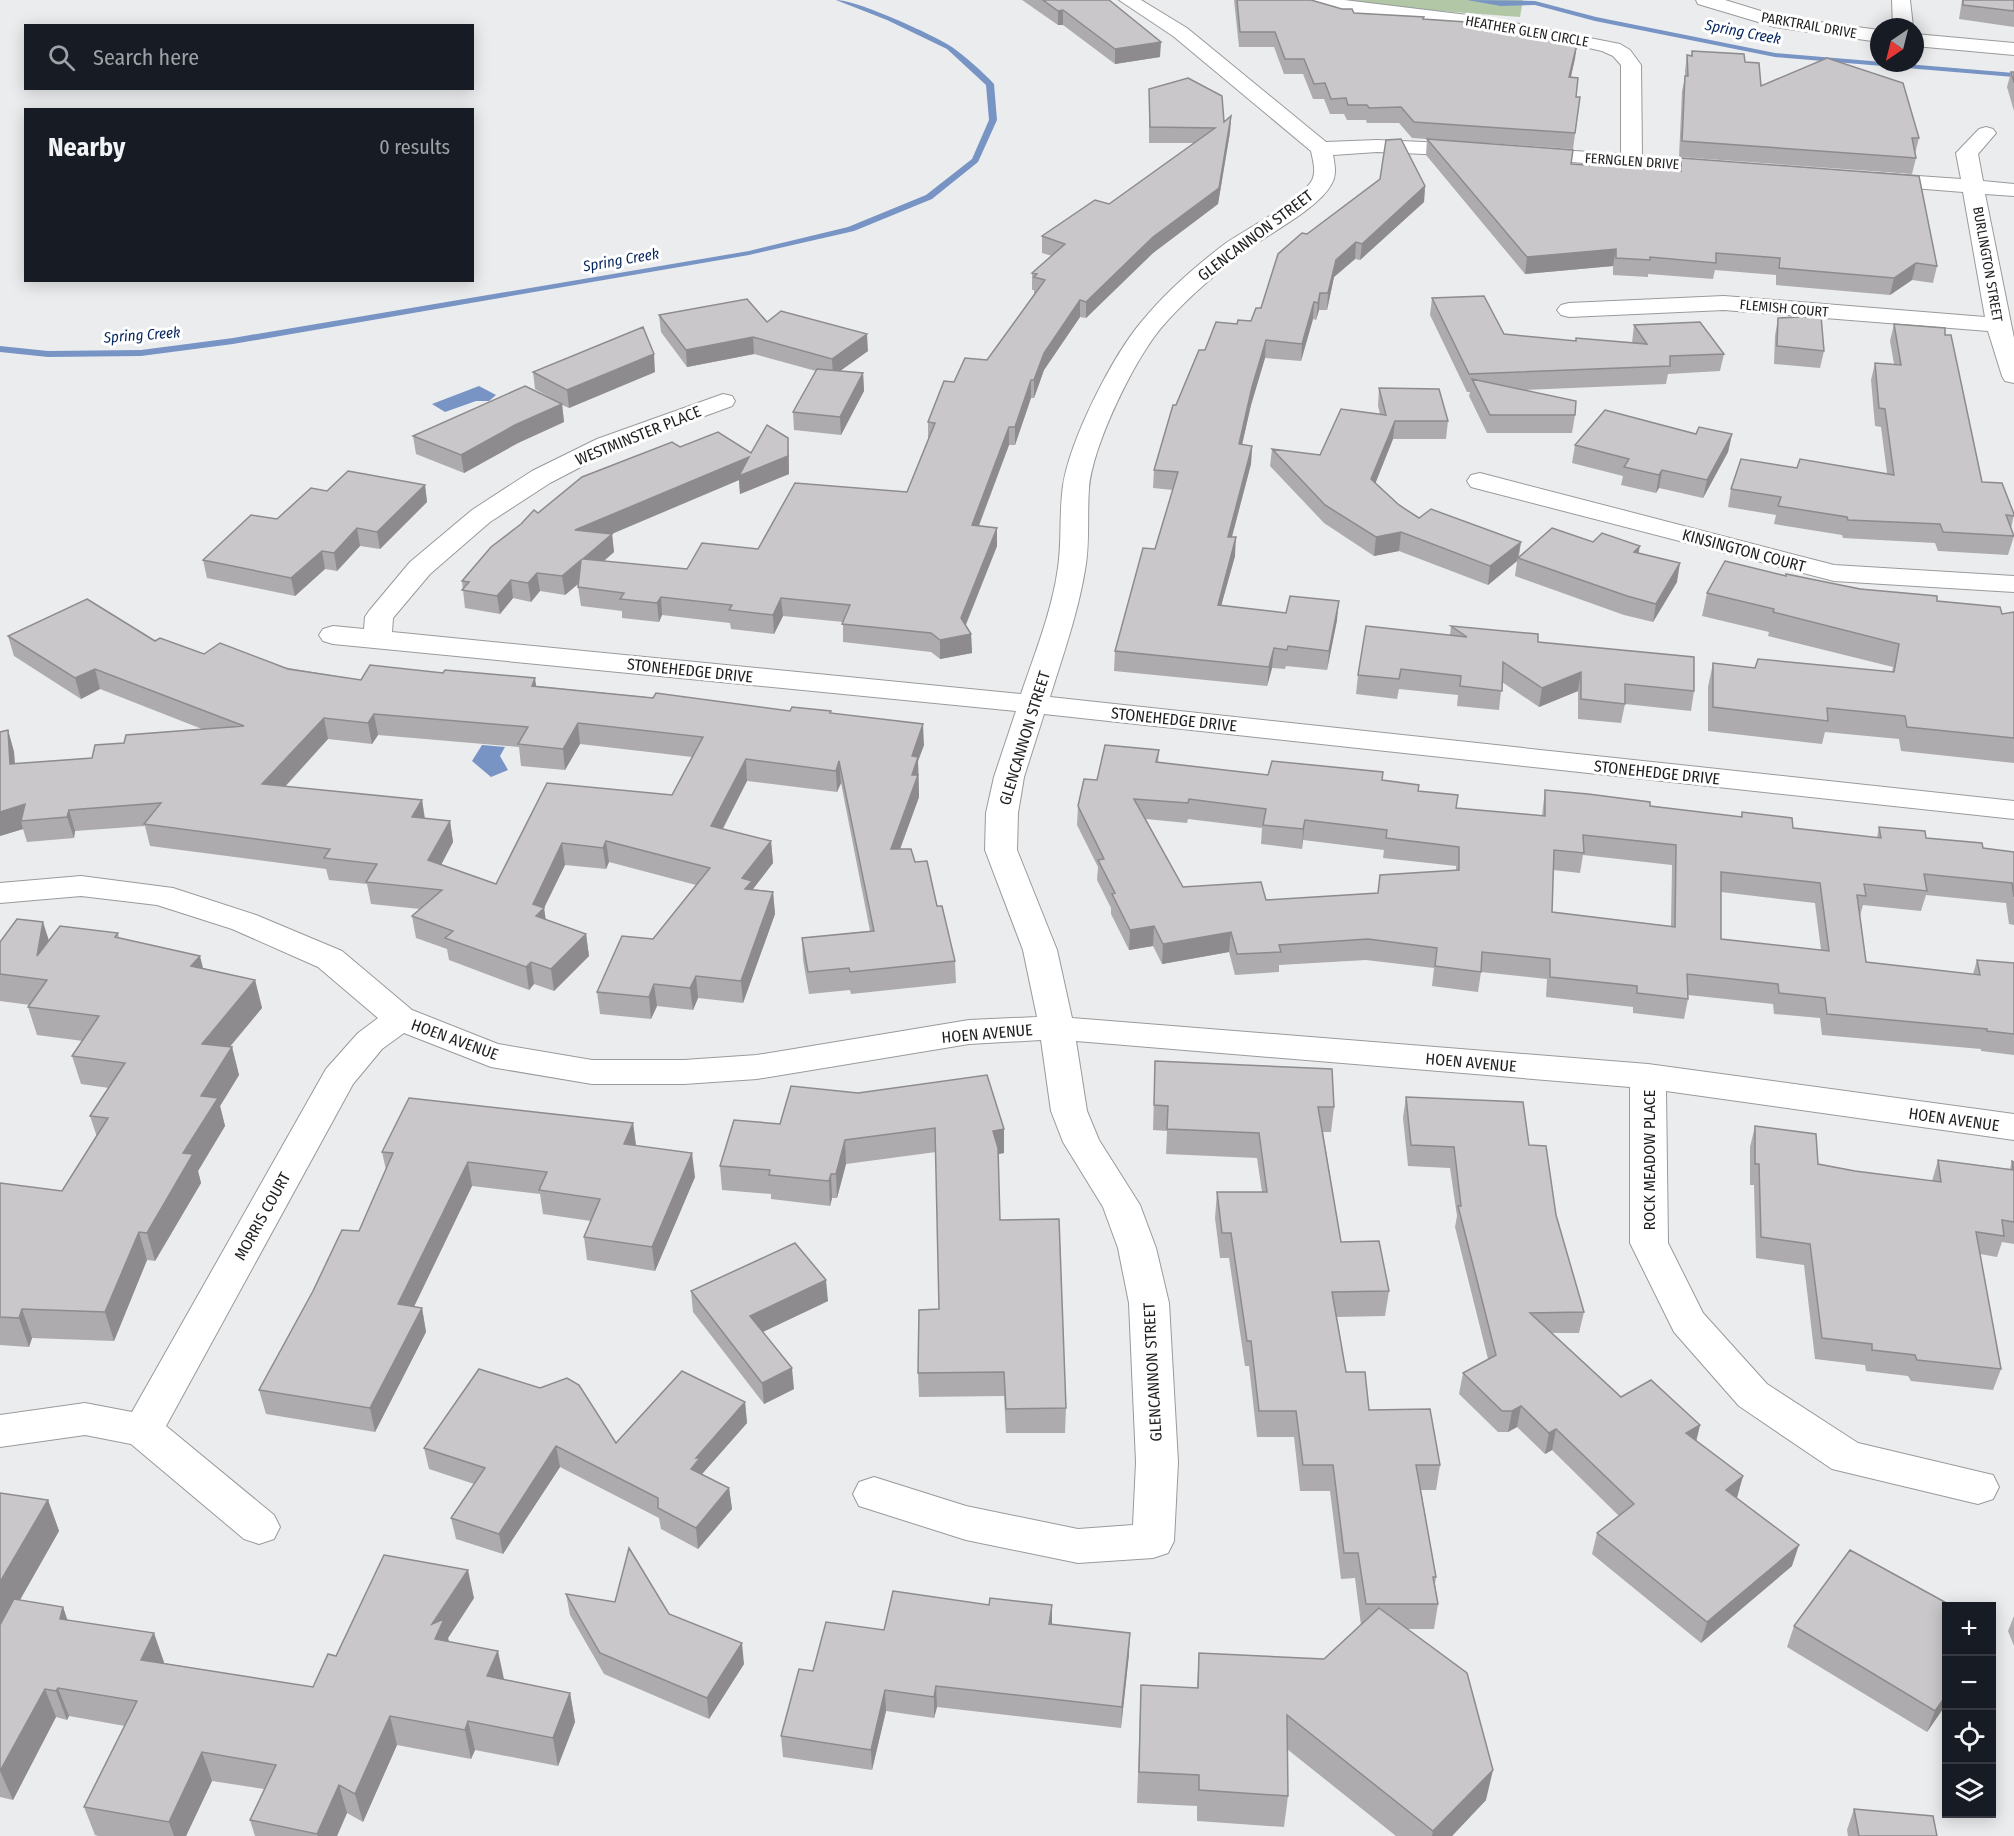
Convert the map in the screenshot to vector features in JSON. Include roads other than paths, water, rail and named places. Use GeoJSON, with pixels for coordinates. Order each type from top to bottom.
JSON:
{"type":"FeatureCollection","features":[{"type":"Feature","properties":{"kind":"street"},"geometry":{"type":"LineString","coordinates":[[1128,0],[1180,32],[1321,149]]}},
{"type":"Feature","properties":{"kind":"street","name":"HEATHER GLEN CIRCLE"},"geometry":{"type":"LineString","coordinates":[[1321,0],[1350,9],[1469,20],[1616,49],[1624,54],[1631,65],[1632,161]]}},
{"type":"Feature","properties":{"kind":"street","name":"PARKTRAIL DRIVE"},"geometry":{"type":"LineString","coordinates":[[1705,0],[1775,21],[1870,35]]}},
{"type":"Feature","properties":{"kind":"street"},"geometry":{"type":"LineString","coordinates":[[1902,0],[1903,18]]}},
{"type":"Feature","properties":{"kind":"street"},"geometry":{"type":"LineString","coordinates":[[1924,41],[2014,49]]}},
{"type":"Feature","properties":{"kind":"street","name":"BURLINGTON STREET"},"geometry":{"type":"LineString","coordinates":[[1986,133],[1967,153],[1998,325],[2014,376]]}},
{"type":"Feature","properties":{"kind":"street","name":"FERNGLEN DRIVE"},"geometry":{"type":"LineString","coordinates":[[1321,149],[1410,146],[1750,170]]}},
{"type":"Feature","properties":{"kind":"street","name":"GLENCANNON STREET"},"geometry":{"type":"LineString","coordinates":[[874,1494],[966,1524],[1078,1546],[1153,1541],[1157,1462],[1149,1303],[1137,1248],[1121,1205],[1081,1142],[1069,1112],[1057,1028],[1040,950],[1000,850],[1002,813],[1009,777],[1060,620],[1072,568],[1076,486],[1089,439],[1120,374],[1151,325],[1186,289],[1233,249],[1302,202],[1321,184],[1325,170],[1321,149]]}},
{"type":"Feature","properties":{"kind":"street"},"geometry":{"type":"LineString","coordinates":[[1856,178],[2014,190]]}},
{"type":"Feature","properties":{"kind":"street","name":"FLEMISH COURT"},"geometry":{"type":"LineString","coordinates":[[1569,310],[1724,303],[1998,325]]}},
{"type":"Feature","properties":{"kind":"street","name":"WESTMINSTER PLACE"},"geometry":{"type":"LineString","coordinates":[[377,639],[379,617],[420,568],[481,516],[541,477],[606,444],[723,401]]}},
{"type":"Feature","properties":{"kind":"street","name":"KINSINGTON COURT"},"geometry":{"type":"LineString","coordinates":[[1480,481],[1834,573],[2014,584]]}},
{"type":"Feature","properties":{"kind":"street","name":"STONEHEDGE DRIVE"},"geometry":{"type":"LineString","coordinates":[[333,635],[1034,704],[2014,810]]}},
{"type":"Feature","properties":{"kind":"street","name":"HOEN AVENUE"},"geometry":{"type":"LineString","coordinates":[[0,893],[81,886],[161,895],[244,922],[330,959],[400,1018],[491,1055],[592,1072],[684,1072],[757,1067],[969,1032],[1057,1028],[1648,1076],[2014,1127]]}},
{"type":"Feature","properties":{"kind":"street","name":"MORRIS COURT"},"geometry":{"type":"LineString","coordinates":[[143,1430],[339,1077],[370,1041],[400,1018]]}},
{"type":"Feature","properties":{"kind":"street","name":"ROCK MEADOW PLACE"},"geometry":{"type":"LineString","coordinates":[[1648,1076],[1649,1243],[1688,1322],[1753,1395],[1847,1457],[1978,1487]]}},
{"type":"Feature","properties":{"kind":"street"},"geometry":{"type":"LineString","coordinates":[[0,1431],[85,1419],[143,1430],[259,1527]]}},
{"type":"Feature","properties":{"kind":"water"},"geometry":{"type":"Polygon","coordinates":[[[479,386],[496,395],[489,401],[476,401],[445,412],[432,404],[479,386]]]}},
{"type":"Feature","properties":{"kind":"water"},"geometry":{"type":"Polygon","coordinates":[[[482,745],[505,747],[500,756],[508,770],[491,777],[472,761],[482,745]]]}},
{"type":"Feature","properties":{"kind":"waterway","name":"Spring Creek"},"geometry":{"type":"LineString","coordinates":[[0,349],[48,354],[141,353],[233,341],[749,253],[851,229],[929,197],[975,160],[993,120],[990,84],[949,48],[889,19],[839,0]]}},
{"type":"Feature","properties":{"kind":"waterway","name":"Spring Creek"},"geometry":{"type":"LineString","coordinates":[[1470,0],[1501,4],[1535,3],[1595,19],[1775,55],[2014,75]]}}]}
